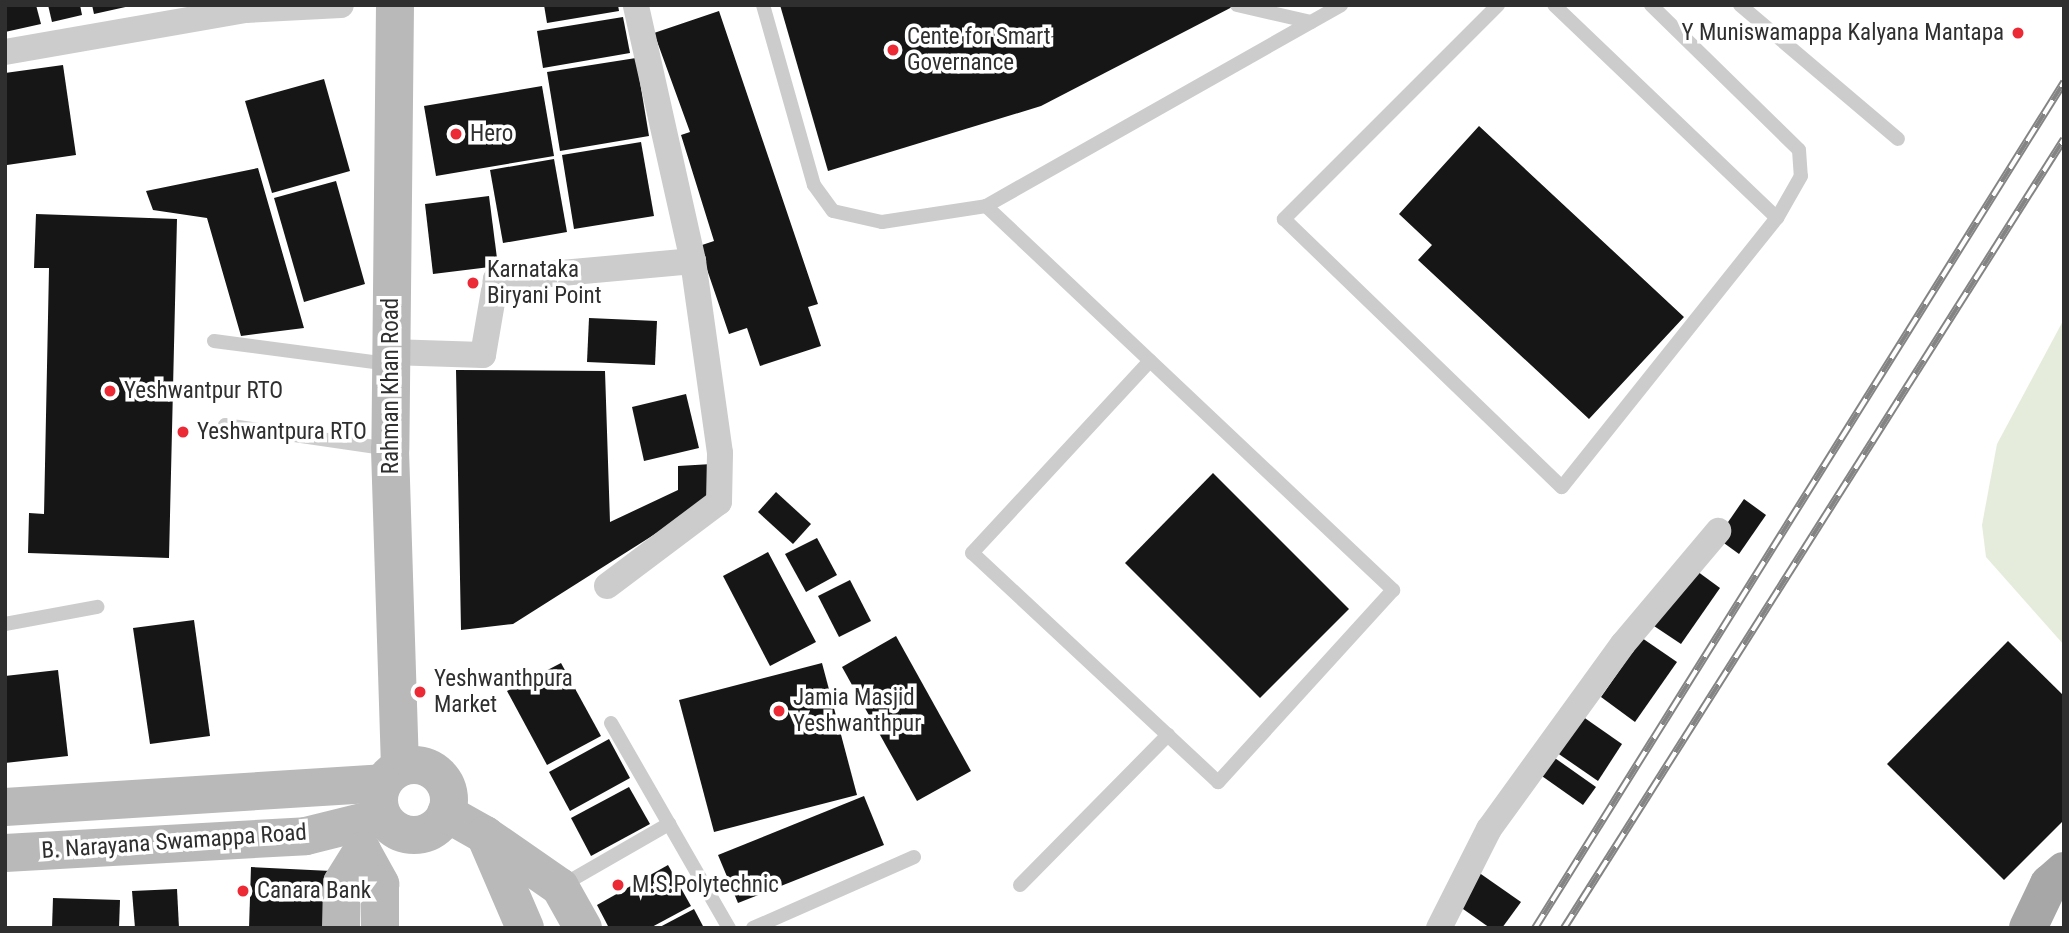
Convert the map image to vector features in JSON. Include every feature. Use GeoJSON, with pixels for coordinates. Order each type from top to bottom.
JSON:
{"type":"FeatureCollection","features":[{"type":"Feature","properties":{"kind":"main road"},"geometry":{"type":"LineString","coordinates":[[2028,928],[2049,884],[2064,871]]}},
{"type":"Feature","properties":{"kind":"street"},"geometry":{"type":"LineString","coordinates":[[5,52],[245,7],[341,5]]}},
{"type":"Feature","properties":{"kind":"street","name":"Rahman Khan Road"},"geometry":{"type":"LineString","coordinates":[[388,798],[395,5]]}},
{"type":"Feature","properties":{"kind":"street"},"geometry":{"type":"LineString","coordinates":[[607,586],[719,502],[720,453],[693,261],[636,5]]}},
{"type":"Feature","properties":{"kind":"street"},"geometry":{"type":"LineString","coordinates":[[391,358],[483,355],[496,279],[693,261]]}},
{"type":"Feature","properties":{"kind":"street"},"geometry":{"type":"LineString","coordinates":[[1439,928],[1489,830],[1623,644],[1718,531]]}},
{"type":"Feature","properties":{"kind":"street"},"geometry":{"type":"LineString","coordinates":[[341,928],[342,883],[362,851],[388,798],[435,772],[448,793],[446,813],[420,835],[388,798]]}},
{"type":"Feature","properties":{"kind":"street","name":"B. Narayana Swamappa Road"},"geometry":{"type":"LineString","coordinates":[[5,807],[388,798]]}},
{"type":"Feature","properties":{"kind":"street","name":"B. Narayana Swamappa Road"},"geometry":{"type":"LineString","coordinates":[[5,853],[306,836],[388,798]]}},
{"type":"Feature","properties":{"kind":"street"},"geometry":{"type":"LineString","coordinates":[[446,813],[485,835],[560,887],[583,928]]}},
{"type":"Feature","properties":{"kind":"street"},"geometry":{"type":"LineString","coordinates":[[485,835],[525,928]]}},
{"type":"Feature","properties":{"kind":"street"},"geometry":{"type":"LineString","coordinates":[[485,835],[557,928]]}},
{"type":"Feature","properties":{"kind":"street"},"geometry":{"type":"LineString","coordinates":[[361,928],[362,851]]}},
{"type":"Feature","properties":{"kind":"street"},"geometry":{"type":"LineString","coordinates":[[362,851],[380,884],[380,928]]}},
{"type":"Feature","properties":{"kind":"lane"},"geometry":{"type":"LineString","coordinates":[[763,5],[814,185],[833,211],[882,222],[986,206],[1341,5]]}},
{"type":"Feature","properties":{"kind":"lane"},"geometry":{"type":"LineString","coordinates":[[1237,5],[1311,22]]}},
{"type":"Feature","properties":{"kind":"lane"},"geometry":{"type":"LineString","coordinates":[[1498,5],[1284,219],[1562,487],[1777,218],[1801,176],[1799,150],[1651,5]]}},
{"type":"Feature","properties":{"kind":"lane"},"geometry":{"type":"LineString","coordinates":[[1553,5],[1777,218]]}},
{"type":"Feature","properties":{"kind":"lane"},"geometry":{"type":"LineString","coordinates":[[1740,5],[1898,139]]}},
{"type":"Feature","properties":{"kind":"lane"},"geometry":{"type":"LineString","coordinates":[[986,206],[1393,590],[1218,782],[972,552],[1150,361]]}},
{"type":"Feature","properties":{"kind":"lane"},"geometry":{"type":"LineString","coordinates":[[214,341],[391,358]]}},
{"type":"Feature","properties":{"kind":"lane"},"geometry":{"type":"LineString","coordinates":[[225,425],[390,449]]}},
{"type":"Feature","properties":{"kind":"lane"},"geometry":{"type":"LineString","coordinates":[[5,624],[97,607]]}},
{"type":"Feature","properties":{"kind":"lane"},"geometry":{"type":"LineString","coordinates":[[611,723],[729,928]]}},
{"type":"Feature","properties":{"kind":"lane"},"geometry":{"type":"LineString","coordinates":[[1020,885],[1168,735]]}},
{"type":"Feature","properties":{"kind":"lane"},"geometry":{"type":"LineString","coordinates":[[560,887],[669,824]]}},
{"type":"Feature","properties":{"kind":"lane"},"geometry":{"type":"LineString","coordinates":[[754,928],[914,857]]}},
{"type":"Feature","properties":{"kind":"green space"},"geometry":{"type":"Polygon","coordinates":[[[2064,319],[2064,645],[1986,557],[1982,525],[1997,444],[2064,319]]]}},
{"type":"Feature","properties":{"kind":"building"},"geometry":{"type":"Polygon","coordinates":[[[36,5],[41,24],[5,32],[5,7],[36,5]]]}},
{"type":"Feature","properties":{"kind":"building"},"geometry":{"type":"Polygon","coordinates":[[[48,5],[80,5],[82,15],[52,22],[48,5]]]}},
{"type":"Feature","properties":{"kind":"building"},"geometry":{"type":"Polygon","coordinates":[[[92,5],[130,5],[130,6],[94,14],[92,5]]]}},
{"type":"Feature","properties":{"kind":"building"},"geometry":{"type":"Polygon","coordinates":[[[544,5],[618,5],[619,11],[547,23],[544,5]]]}},
{"type":"Feature","properties":{"kind":"building"},"geometry":{"type":"Polygon","coordinates":[[[780,5],[1236,5],[1041,106],[828,171],[780,5]]]}},
{"type":"Feature","properties":{"kind":"building"},"geometry":{"type":"Polygon","coordinates":[[[719,11],[818,304],[808,307],[821,346],[760,366],[747,328],[729,334],[699,246],[714,241],[681,135],[690,132],[654,33],[719,11]]]}},
{"type":"Feature","properties":{"kind":"building"},"geometry":{"type":"Polygon","coordinates":[[[623,17],[630,53],[543,68],[537,31],[623,17]]]}},
{"type":"Feature","properties":{"kind":"building"},"geometry":{"type":"Polygon","coordinates":[[[636,58],[649,136],[560,151],[547,72],[636,58]]]}},
{"type":"Feature","properties":{"kind":"building"},"geometry":{"type":"Polygon","coordinates":[[[63,65],[76,155],[7,165],[5,73],[63,65]]]}},
{"type":"Feature","properties":{"kind":"building"},"geometry":{"type":"Polygon","coordinates":[[[324,79],[350,171],[272,193],[245,101],[324,79]]]}},
{"type":"Feature","properties":{"kind":"building"},"geometry":{"type":"Polygon","coordinates":[[[542,86],[554,156],[436,176],[424,106],[542,86]]]}},
{"type":"Feature","properties":{"kind":"building"},"geometry":{"type":"Polygon","coordinates":[[[1479,126],[1684,317],[1589,419],[1418,260],[1432,245],[1399,214],[1479,126]]]}},
{"type":"Feature","properties":{"kind":"building"},"geometry":{"type":"Polygon","coordinates":[[[641,142],[654,216],[574,229],[562,155],[641,142]]]}},
{"type":"Feature","properties":{"kind":"building"},"geometry":{"type":"Polygon","coordinates":[[[554,159],[567,232],[503,243],[490,170],[554,159]]]}},
{"type":"Feature","properties":{"kind":"building"},"geometry":{"type":"Polygon","coordinates":[[[258,168],[304,328],[241,336],[207,218],[153,210],[146,191],[258,168]]]}},
{"type":"Feature","properties":{"kind":"building"},"geometry":{"type":"Polygon","coordinates":[[[336,181],[365,284],[304,302],[274,198],[336,181]]]}},
{"type":"Feature","properties":{"kind":"building"},"geometry":{"type":"Polygon","coordinates":[[[489,196],[498,266],[433,274],[425,204],[489,196]]]}},
{"type":"Feature","properties":{"kind":"building","name":"Yeshwantpur RTO"},"geometry":{"type":"Polygon","coordinates":[[[36,214],[177,219],[169,558],[28,553],[29,513],[44,514],[49,268],[34,268],[36,214]]]}},
{"type":"Feature","properties":{"kind":"building"},"geometry":{"type":"Polygon","coordinates":[[[589,318],[657,321],[655,365],[587,362],[589,318]]]}},
{"type":"Feature","properties":{"kind":"building"},"geometry":{"type":"Polygon","coordinates":[[[456,370],[605,371],[610,522],[678,490],[678,466],[712,464],[712,498],[513,624],[461,630],[456,370]]]}},
{"type":"Feature","properties":{"kind":"building"},"geometry":{"type":"Polygon","coordinates":[[[686,394],[699,448],[644,461],[632,407],[686,394]]]}},
{"type":"Feature","properties":{"kind":"building"},"geometry":{"type":"Polygon","coordinates":[[[1213,473],[1349,609],[1260,698],[1125,563],[1213,473]]]}},
{"type":"Feature","properties":{"kind":"building"},"geometry":{"type":"Polygon","coordinates":[[[776,492],[811,524],[793,544],[758,512],[776,492]]]}},
{"type":"Feature","properties":{"kind":"building"},"geometry":{"type":"Polygon","coordinates":[[[1744,499],[1766,515],[1739,554],[1717,538],[1744,499]]]}},
{"type":"Feature","properties":{"kind":"building"},"geometry":{"type":"Polygon","coordinates":[[[817,538],[837,575],[806,592],[785,554],[817,538]]]}},
{"type":"Feature","properties":{"kind":"building"},"geometry":{"type":"Polygon","coordinates":[[[768,552],[816,642],[770,666],[723,576],[768,552]]]}},
{"type":"Feature","properties":{"kind":"building"},"geometry":{"type":"Polygon","coordinates":[[[1690,566],[1720,588],[1681,644],[1651,624],[1690,566]]]}},
{"type":"Feature","properties":{"kind":"building"},"geometry":{"type":"Polygon","coordinates":[[[850,580],[871,621],[839,637],[818,596],[850,580]]]}},
{"type":"Feature","properties":{"kind":"building"},"geometry":{"type":"Polygon","coordinates":[[[194,620],[210,736],[150,744],[133,628],[194,620]]]}},
{"type":"Feature","properties":{"kind":"building"},"geometry":{"type":"Polygon","coordinates":[[[896,636],[971,771],[917,801],[842,667],[896,636]]]}},
{"type":"Feature","properties":{"kind":"building"},"geometry":{"type":"Polygon","coordinates":[[[1642,638],[1677,662],[1635,722],[1601,697],[1642,638]]]}},
{"type":"Feature","properties":{"kind":"building"},"geometry":{"type":"Polygon","coordinates":[[[2008,641],[2064,696],[2064,820],[2004,880],[1887,764],[2008,641]]]}},
{"type":"Feature","properties":{"kind":"building"},"geometry":{"type":"Polygon","coordinates":[[[561,663],[601,736],[547,765],[507,691],[561,663]]]}},
{"type":"Feature","properties":{"kind":"building"},"geometry":{"type":"Polygon","coordinates":[[[822,663],[857,795],[714,832],[679,700],[822,663]]]}},
{"type":"Feature","properties":{"kind":"building"},"geometry":{"type":"Polygon","coordinates":[[[58,670],[68,756],[5,763],[5,676],[58,670]]]}},
{"type":"Feature","properties":{"kind":"building"},"geometry":{"type":"Polygon","coordinates":[[[1579,714],[1622,744],[1598,781],[1553,750],[1579,714]]]}},
{"type":"Feature","properties":{"kind":"building"},"geometry":{"type":"Polygon","coordinates":[[[609,739],[630,778],[570,811],[549,772],[609,739]]]}},
{"type":"Feature","properties":{"kind":"building"},"geometry":{"type":"Polygon","coordinates":[[[1552,756],[1596,787],[1583,805],[1539,774],[1552,756]]]}},
{"type":"Feature","properties":{"kind":"building"},"geometry":{"type":"Polygon","coordinates":[[[629,787],[650,824],[591,856],[571,818],[629,787]]]}},
{"type":"Feature","properties":{"kind":"building"},"geometry":{"type":"Polygon","coordinates":[[[864,796],[884,845],[738,903],[718,855],[864,796]]]}},
{"type":"Feature","properties":{"kind":"building"},"geometry":{"type":"Polygon","coordinates":[[[668,865],[691,906],[650,928],[609,928],[597,905],[668,865]]]}},
{"type":"Feature","properties":{"kind":"building"},"geometry":{"type":"Polygon","coordinates":[[[251,867],[331,871],[329,928],[249,928],[251,867]]]}},
{"type":"Feature","properties":{"kind":"building"},"geometry":{"type":"Polygon","coordinates":[[[1478,872],[1521,902],[1502,928],[1490,928],[1456,904],[1478,872]]]}},
{"type":"Feature","properties":{"kind":"building"},"geometry":{"type":"Polygon","coordinates":[[[177,889],[179,928],[135,928],[132,891],[177,889]]]}},
{"type":"Feature","properties":{"kind":"building"},"geometry":{"type":"Polygon","coordinates":[[[53,898],[120,900],[119,928],[52,928],[53,898]]]}},
{"type":"Feature","properties":{"kind":"building"},"geometry":{"type":"Polygon","coordinates":[[[694,909],[704,928],[658,928],[694,909]]]}},
{"type":"Feature","properties":{"kind":"railway"},"geometry":{"type":"LineString","coordinates":[[1535,928],[2064,82]]}},
{"type":"Feature","properties":{"kind":"railway"},"geometry":{"type":"LineString","coordinates":[[1564,928],[2064,139]]}},
{"type":"Feature","properties":{"kind":"place","name":"Y Muniswamappa Kalyana Mantapa"},"geometry":{"type":"Point","coordinates":[2018,33]}},
{"type":"Feature","properties":{"kind":"place","name":"Cente for Smart Governance"},"geometry":{"type":"Point","coordinates":[893,50]}},
{"type":"Feature","properties":{"kind":"place","name":"Hero"},"geometry":{"type":"Point","coordinates":[456,134]}},
{"type":"Feature","properties":{"kind":"place","name":"Karnataka Biryani Point"},"geometry":{"type":"Point","coordinates":[473,283]}},
{"type":"Feature","properties":{"kind":"place","name":"Yeshwantpur RTO"},"geometry":{"type":"Point","coordinates":[110,391]}},
{"type":"Feature","properties":{"kind":"place","name":"Yeshwantpura RTO"},"geometry":{"type":"Point","coordinates":[183,432]}},
{"type":"Feature","properties":{"kind":"place","name":"Yeshwanthpura Market"},"geometry":{"type":"Point","coordinates":[420,692]}},
{"type":"Feature","properties":{"kind":"place","name":"Jamia Masjid Yeshwanthpur"},"geometry":{"type":"Point","coordinates":[779,711]}},
{"type":"Feature","properties":{"kind":"place","name":"M.S.Polytechnic"},"geometry":{"type":"Point","coordinates":[618,885]}},
{"type":"Feature","properties":{"kind":"place","name":"Canara Bank"},"geometry":{"type":"Point","coordinates":[243,891]}}]}
